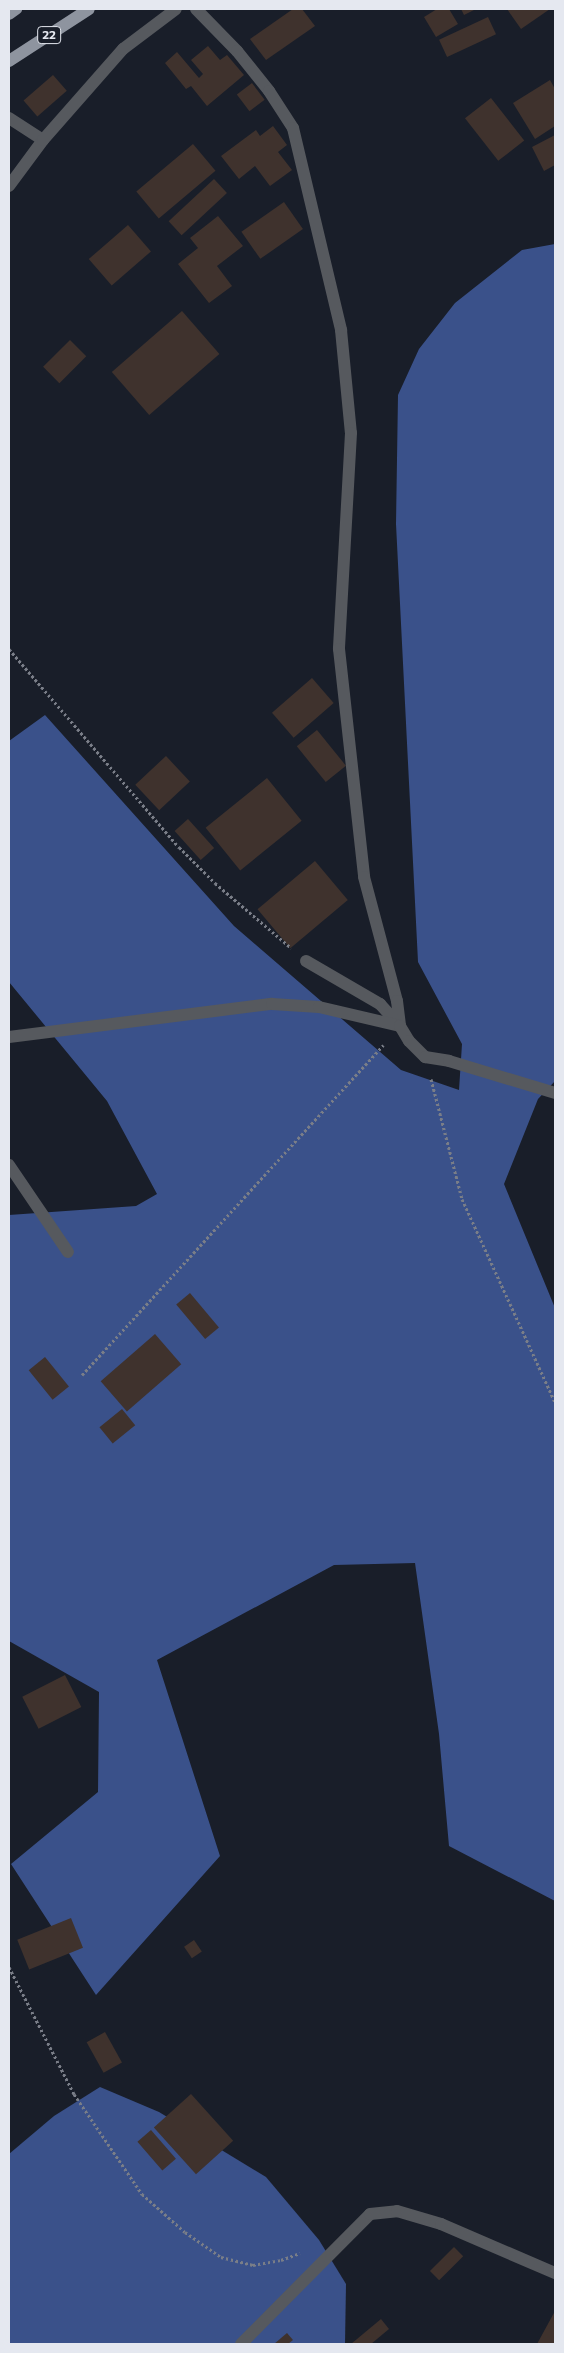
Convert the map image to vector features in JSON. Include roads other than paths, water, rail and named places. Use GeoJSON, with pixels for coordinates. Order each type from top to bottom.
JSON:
{"type":"FeatureCollection","features":[{"type":"Feature","properties":{"kind":"main road"},"geometry":{"type":"LineString","coordinates":[[9,14],[16,9]]}},
{"type":"Feature","properties":{"kind":"main road","name":"22"},"geometry":{"type":"LineString","coordinates":[[9,61],[89,9]]}},
{"type":"Feature","properties":{"kind":"street"},"geometry":{"type":"LineString","coordinates":[[9,186],[43,140],[123,49],[176,9]]}},
{"type":"Feature","properties":{"kind":"street"},"geometry":{"type":"LineString","coordinates":[[196,9],[237,51],[269,91],[293,128],[341,330],[351,433],[339,649],[364,877],[397,1001],[400,1026]]}},
{"type":"Feature","properties":{"kind":"street"},"geometry":{"type":"LineString","coordinates":[[9,118],[43,140]]}},
{"type":"Feature","properties":{"kind":"street"},"geometry":{"type":"LineString","coordinates":[[306,961],[380,1004],[400,1026],[408,1041],[425,1057],[449,1061],[555,1093]]}},
{"type":"Feature","properties":{"kind":"street"},"geometry":{"type":"LineString","coordinates":[[9,1037],[272,1004],[319,1007],[400,1026]]}},
{"type":"Feature","properties":{"kind":"street"},"geometry":{"type":"LineString","coordinates":[[9,1165],[68,1252]]}},
{"type":"Feature","properties":{"kind":"street"},"geometry":{"type":"LineString","coordinates":[[241,2344],[370,2214],[397,2211],[441,2224],[555,2273]]}}]}
